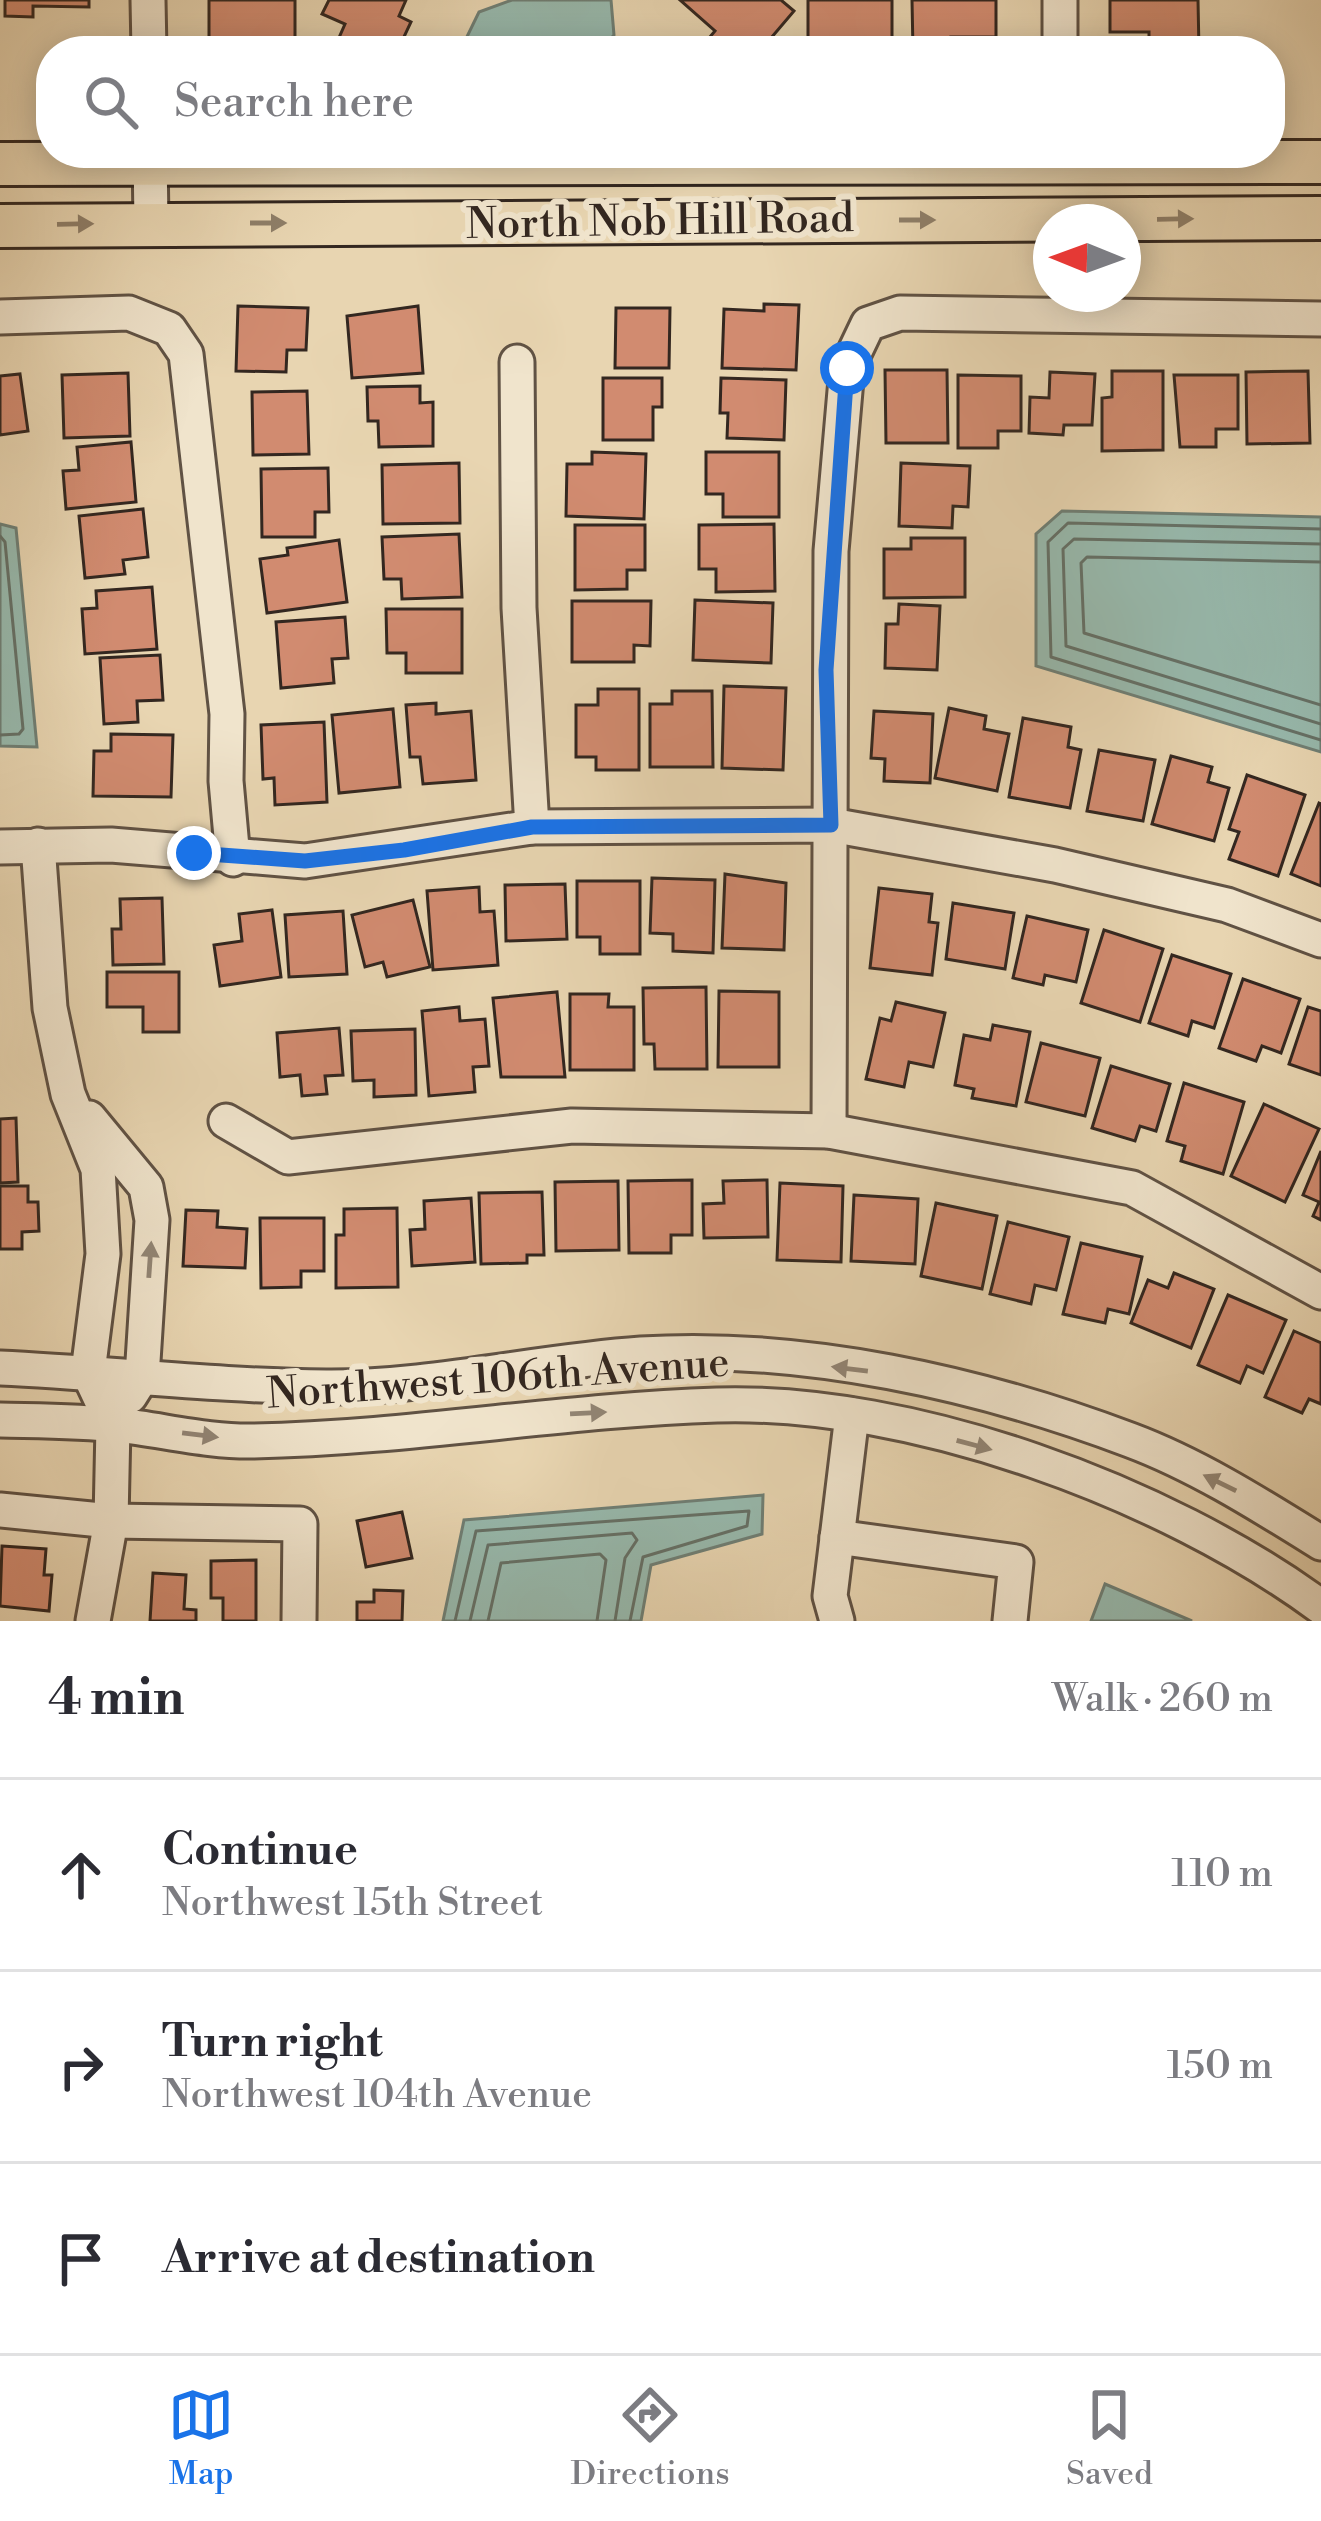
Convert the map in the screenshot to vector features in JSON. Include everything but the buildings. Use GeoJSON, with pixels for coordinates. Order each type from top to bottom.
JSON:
{"type":"FeatureCollection","features":[{"type":"Feature","properties":{"kind":"main road","name":"North Nob Hill Road"},"geometry":{"type":"LineString","coordinates":[[1285,161],[1321,162]]}},
{"type":"Feature","properties":{"kind":"main road","name":"North Nob Hill Road"},"geometry":{"type":"LineString","coordinates":[[0,164],[36,163]]}},
{"type":"Feature","properties":{"kind":"main road","name":"North Nob Hill Road"},"geometry":{"type":"LineString","coordinates":[[1141,219],[1321,218]]}},
{"type":"Feature","properties":{"kind":"main road","name":"North Nob Hill Road"},"geometry":{"type":"LineString","coordinates":[[0,226],[1033,220]]}},
{"type":"Feature","properties":{"kind":"street"},"geometry":{"type":"LineString","coordinates":[[148,0],[149,36]]}},
{"type":"Feature","properties":{"kind":"street"},"geometry":{"type":"LineString","coordinates":[[1060,0],[1060,36]]}},
{"type":"Feature","properties":{"kind":"street"},"geometry":{"type":"LineString","coordinates":[[150,168],[151,223]]}},
{"type":"Feature","properties":{"kind":"street"},"geometry":{"type":"LineString","coordinates":[[1058,168],[1058,204]]}},
{"type":"Feature","properties":{"kind":"street"},"geometry":{"type":"LineString","coordinates":[[0,317],[129,313],[169,328],[186,354],[227,714],[226,781],[233,859]]}},
{"type":"Feature","properties":{"kind":"street"},"geometry":{"type":"LineString","coordinates":[[829,1131],[831,551],[847,368],[868,324],[901,314],[1321,319]]}},
{"type":"Feature","properties":{"kind":"street"},"geometry":{"type":"LineString","coordinates":[[517,362],[519,608],[532,827]]}},
{"type":"Feature","properties":{"kind":"street"},"geometry":{"type":"LineString","coordinates":[[0,847],[111,845],[233,859],[344,856],[532,827],[831,825],[1054,865],[1206,900],[1321,940]]}},
{"type":"Feature","properties":{"kind":"street"},"geometry":{"type":"LineString","coordinates":[[38,844],[50,1008],[68,1094],[98,1169],[103,1253],[88,1372],[113,1425],[111,1520],[93,1621]]}},
{"type":"Feature","properties":{"kind":"street"},"geometry":{"type":"LineString","coordinates":[[68,1094],[146,1187],[152,1220],[142,1377],[113,1425]]}},
{"type":"Feature","properties":{"kind":"street"},"geometry":{"type":"LineString","coordinates":[[226,1121],[288,1157],[572,1126],[829,1131],[1132,1188],[1321,1292]]}},
{"type":"Feature","properties":{"kind":"street","name":"Northwest 106th Avenue"},"geometry":{"type":"LineString","coordinates":[[0,1368],[329,1387],[644,1354],[743,1355],[860,1370],[986,1395],[1132,1440],[1247,1496],[1321,1543]]}},
{"type":"Feature","properties":{"kind":"street","name":"Northwest 106th Avenue"},"geometry":{"type":"LineString","coordinates":[[0,1420],[113,1425],[248,1441],[380,1436],[556,1414],[723,1405],[852,1415],[1049,1466],[1154,1509],[1281,1578],[1321,1607]]}},
{"type":"Feature","properties":{"kind":"street"},"geometry":{"type":"LineString","coordinates":[[837,1621],[830,1596],[852,1415]]}},
{"type":"Feature","properties":{"kind":"street"},"geometry":{"type":"LineString","coordinates":[[0,1510],[111,1520],[300,1524],[299,1621]]}},
{"type":"Feature","properties":{"kind":"street"},"geometry":{"type":"LineString","coordinates":[[837,1537],[1016,1562],[1010,1621]]}},
{"type":"Feature","properties":{"kind":"water"},"geometry":{"type":"Polygon","coordinates":[[[512,0],[611,0],[614,35],[467,36],[479,12],[512,0]]]}},
{"type":"Feature","properties":{"kind":"water"},"geometry":{"type":"Polygon","coordinates":[[[1062,511],[1321,517],[1321,752],[1036,666],[1036,534],[1062,511]]]}},
{"type":"Feature","properties":{"kind":"water"},"geometry":{"type":"Polygon","coordinates":[[[0,524],[16,528],[37,747],[0,746],[0,524]]]}},
{"type":"Feature","properties":{"kind":"water"},"geometry":{"type":"Polygon","coordinates":[[[763,1495],[762,1534],[651,1565],[641,1621],[443,1621],[464,1520],[763,1495]]]}},
{"type":"Feature","properties":{"kind":"water"},"geometry":{"type":"Polygon","coordinates":[[[1105,1584],[1192,1621],[1091,1621],[1105,1584]]]}},
{"type":"Feature","properties":{"kind":"route"},"geometry":{"type":"LineString","coordinates":[[194,853],[305,861],[404,850],[532,827],[831,825],[826,670],[847,368]]}}]}
